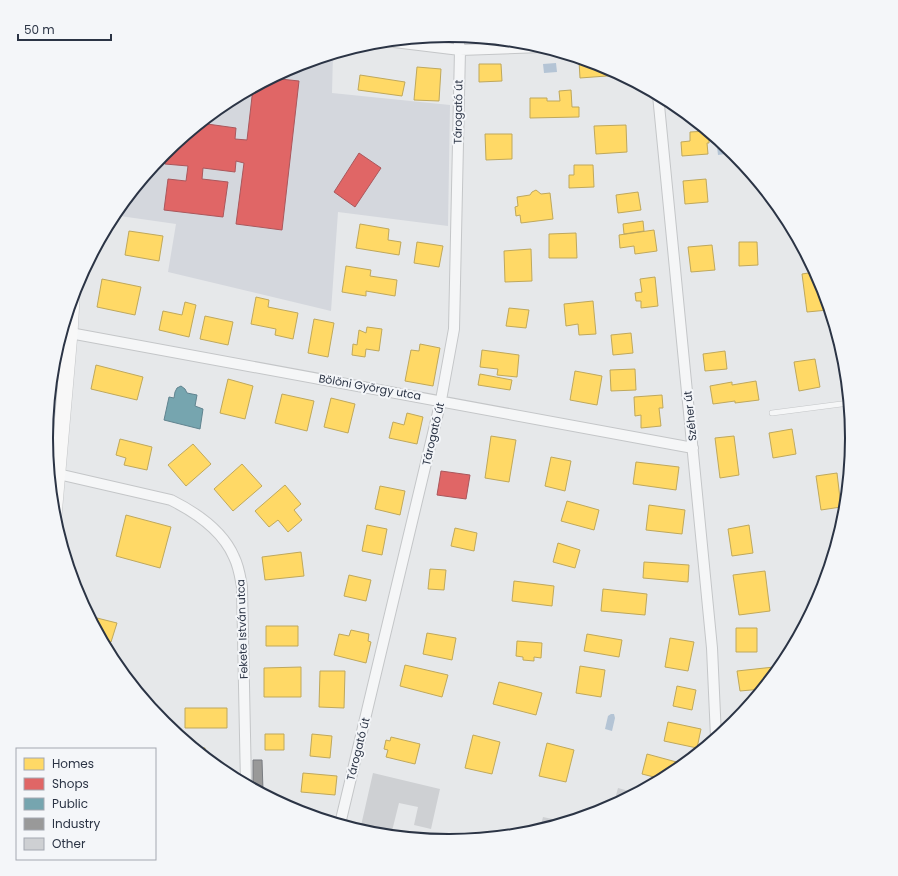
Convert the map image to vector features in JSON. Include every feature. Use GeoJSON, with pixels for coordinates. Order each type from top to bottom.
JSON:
{"type":"FeatureCollection","features":[{"type":"Feature","properties":{"kind":"main road"},"geometry":{"type":"LineString","coordinates":[[56,492],[71,321]]}},
{"type":"Feature","properties":{"kind":"street","name":"Tárogató út"},"geometry":{"type":"LineString","coordinates":[[341,819],[442,400],[454,329],[460,50],[459,42]]}},
{"type":"Feature","properties":{"kind":"street"},"geometry":{"type":"LineString","coordinates":[[410,44],[460,50],[516,48]]}},
{"type":"Feature","properties":{"kind":"street","name":"Széher út"},"geometry":{"type":"LineString","coordinates":[[659,102],[712,648],[716,731]]}},
{"type":"Feature","properties":{"kind":"street","name":"Bölöni György utca"},"geometry":{"type":"LineString","coordinates":[[70,333],[442,400],[693,448]]}},
{"type":"Feature","properties":{"kind":"street","name":"Fekete István utca"},"geometry":{"type":"LineString","coordinates":[[58,474],[171,500],[185,507],[201,518],[225,542],[234,555],[239,570],[242,587],[246,778]]}},
{"type":"Feature","properties":{"kind":"lane"},"geometry":{"type":"LineString","coordinates":[[772,413],[843,404]]}},
{"type":"Feature","properties":{"kind":"shaded area"},"geometry":{"type":"Polygon","coordinates":[[[333,60],[332,93],[450,105],[448,226],[338,212],[331,311],[168,272],[176,224],[121,216],[151,177],[188,140],[229,109],[251,95],[297,72],[333,60]]]}},
{"type":"Feature","properties":{"kind":"water"},"geometry":{"type":"Polygon","coordinates":[[[556,63],[557,72],[544,73],[543,64],[556,63]]]}},
{"type":"Feature","properties":{"kind":"water"},"geometry":{"type":"Polygon","coordinates":[[[717,147],[725,154],[718,155],[717,147]]]}},
{"type":"Feature","properties":{"kind":"water"},"geometry":{"type":"Polygon","coordinates":[[[614,714],[615,718],[612,731],[605,729],[608,716],[614,714]]]}},
{"type":"Feature","properties":{"kind":"building: Homes"},"geometry":{"type":"Polygon","coordinates":[[[479,64],[501,64],[502,81],[479,82],[479,64]]]}},
{"type":"Feature","properties":{"kind":"building: Homes"},"geometry":{"type":"Polygon","coordinates":[[[579,64],[609,76],[580,78],[579,64]]]}},
{"type":"Feature","properties":{"kind":"building: Homes"},"geometry":{"type":"Polygon","coordinates":[[[417,67],[441,69],[439,101],[414,100],[417,67]]]}},
{"type":"Feature","properties":{"kind":"building: Homes"},"geometry":{"type":"Polygon","coordinates":[[[360,75],[405,82],[402,96],[358,90],[360,75]]]}},
{"type":"Feature","properties":{"kind":"building: Homes"},"geometry":{"type":"Polygon","coordinates":[[[571,90],[572,107],[579,107],[579,117],[530,118],[530,98],[547,98],[547,101],[560,101],[559,91],[571,90]]]}},
{"type":"Feature","properties":{"kind":"building: Homes"},"geometry":{"type":"Polygon","coordinates":[[[626,125],[627,152],[596,154],[594,126],[626,125]]]}},
{"type":"Feature","properties":{"kind":"building: Homes"},"geometry":{"type":"Polygon","coordinates":[[[699,131],[709,139],[709,143],[707,143],[708,154],[682,156],[681,142],[690,141],[690,132],[699,131]]]}},
{"type":"Feature","properties":{"kind":"building: Homes"},"geometry":{"type":"Polygon","coordinates":[[[485,134],[512,134],[512,159],[486,160],[485,134]]]}},
{"type":"Feature","properties":{"kind":"building: Homes"},"geometry":{"type":"Polygon","coordinates":[[[574,165],[593,165],[594,187],[569,188],[569,175],[574,175],[574,165]]]}},
{"type":"Feature","properties":{"kind":"building: Homes"},"geometry":{"type":"Polygon","coordinates":[[[706,179],[708,202],[685,204],[683,181],[706,179]]]}},
{"type":"Feature","properties":{"kind":"building: Homes"},"geometry":{"type":"Polygon","coordinates":[[[536,190],[541,194],[550,193],[553,219],[521,223],[520,215],[516,216],[515,207],[518,206],[517,197],[530,195],[536,190]]]}},
{"type":"Feature","properties":{"kind":"building: Homes"},"geometry":{"type":"Polygon","coordinates":[[[638,192],[641,210],[618,213],[616,195],[638,192]]]}},
{"type":"Feature","properties":{"kind":"building: Homes"},"geometry":{"type":"Polygon","coordinates":[[[643,221],[644,231],[624,234],[623,224],[643,221]]]}},
{"type":"Feature","properties":{"kind":"building: Homes"},"geometry":{"type":"Polygon","coordinates":[[[360,224],[389,229],[388,240],[401,242],[399,255],[356,248],[360,224]]]}},
{"type":"Feature","properties":{"kind":"building: Homes"},"geometry":{"type":"Polygon","coordinates":[[[654,230],[657,251],[635,254],[634,246],[620,248],[619,235],[654,230]]]}},
{"type":"Feature","properties":{"kind":"building: Homes"},"geometry":{"type":"Polygon","coordinates":[[[129,231],[163,236],[159,261],[125,255],[129,231]]]}},
{"type":"Feature","properties":{"kind":"building: Homes"},"geometry":{"type":"Polygon","coordinates":[[[576,233],[577,258],[549,258],[549,234],[576,233]]]}},
{"type":"Feature","properties":{"kind":"building: Homes"},"geometry":{"type":"Polygon","coordinates":[[[417,242],[443,246],[439,267],[414,263],[417,242]]]}},
{"type":"Feature","properties":{"kind":"building: Homes"},"geometry":{"type":"Polygon","coordinates":[[[739,242],[757,242],[758,265],[739,266],[739,242]]]}},
{"type":"Feature","properties":{"kind":"building: Homes"},"geometry":{"type":"Polygon","coordinates":[[[712,245],[715,270],[691,272],[688,247],[712,245]]]}},
{"type":"Feature","properties":{"kind":"building: Homes"},"geometry":{"type":"Polygon","coordinates":[[[531,249],[532,281],[505,282],[504,251],[531,249]]]}},
{"type":"Feature","properties":{"kind":"building: Homes"},"geometry":{"type":"Polygon","coordinates":[[[346,266],[371,270],[370,276],[397,280],[395,296],[366,291],[366,296],[342,292],[346,266]]]}},
{"type":"Feature","properties":{"kind":"building: Homes"},"geometry":{"type":"Polygon","coordinates":[[[809,273],[824,310],[807,312],[802,274],[809,273]]]}},
{"type":"Feature","properties":{"kind":"building: Homes"},"geometry":{"type":"Polygon","coordinates":[[[655,277],[658,306],[641,308],[641,301],[636,301],[635,293],[642,292],[640,279],[655,277]]]}},
{"type":"Feature","properties":{"kind":"building: Homes"},"geometry":{"type":"Polygon","coordinates":[[[102,279],[141,287],[135,315],[97,307],[102,279]]]}},
{"type":"Feature","properties":{"kind":"building: Homes"},"geometry":{"type":"Polygon","coordinates":[[[256,297],[269,300],[268,307],[298,313],[293,339],[275,335],[276,329],[251,324],[256,297]]]}},
{"type":"Feature","properties":{"kind":"building: Homes"},"geometry":{"type":"Polygon","coordinates":[[[593,301],[596,334],[579,335],[578,324],[566,326],[564,304],[593,301]]]}},
{"type":"Feature","properties":{"kind":"building: Homes"},"geometry":{"type":"Polygon","coordinates":[[[185,302],[196,305],[189,337],[159,330],[163,311],[182,315],[185,302]]]}},
{"type":"Feature","properties":{"kind":"building: Homes"},"geometry":{"type":"Polygon","coordinates":[[[509,308],[529,310],[526,328],[506,326],[509,308]]]}},
{"type":"Feature","properties":{"kind":"building: Homes"},"geometry":{"type":"Polygon","coordinates":[[[205,316],[233,322],[228,345],[200,339],[205,316]]]}},
{"type":"Feature","properties":{"kind":"building: Homes"},"geometry":{"type":"Polygon","coordinates":[[[314,319],[334,323],[328,357],[308,353],[314,319]]]}},
{"type":"Feature","properties":{"kind":"building: Homes"},"geometry":{"type":"Polygon","coordinates":[[[367,327],[382,329],[379,351],[366,349],[365,357],[352,355],[353,344],[357,345],[359,330],[366,333],[367,327]]]}},
{"type":"Feature","properties":{"kind":"building: Homes"},"geometry":{"type":"Polygon","coordinates":[[[631,333],[633,353],[613,355],[611,335],[631,333]]]}},
{"type":"Feature","properties":{"kind":"building: Homes"},"geometry":{"type":"Polygon","coordinates":[[[420,344],[440,348],[433,386],[405,381],[411,350],[419,351],[420,344]]]}},
{"type":"Feature","properties":{"kind":"building: Homes"},"geometry":{"type":"Polygon","coordinates":[[[482,350],[519,355],[517,377],[497,375],[498,369],[480,367],[482,350]]]}},
{"type":"Feature","properties":{"kind":"building: Homes"},"geometry":{"type":"Polygon","coordinates":[[[725,351],[727,369],[705,371],[703,354],[725,351]]]}},
{"type":"Feature","properties":{"kind":"building: Homes"},"geometry":{"type":"Polygon","coordinates":[[[815,359],[820,387],[799,391],[794,362],[815,359]]]}},
{"type":"Feature","properties":{"kind":"building: Homes"},"geometry":{"type":"Polygon","coordinates":[[[96,365],[143,377],[137,400],[91,389],[96,365]]]}},
{"type":"Feature","properties":{"kind":"building: Homes"},"geometry":{"type":"Polygon","coordinates":[[[635,369],[636,390],[611,391],[610,370],[635,369]]]}},
{"type":"Feature","properties":{"kind":"building: Homes"},"geometry":{"type":"Polygon","coordinates":[[[575,371],[602,376],[597,405],[570,400],[575,371]]]}},
{"type":"Feature","properties":{"kind":"building: Homes"},"geometry":{"type":"Polygon","coordinates":[[[480,374],[512,380],[510,390],[478,385],[480,374]]]}},
{"type":"Feature","properties":{"kind":"building: Homes"},"geometry":{"type":"Polygon","coordinates":[[[228,379],[253,386],[245,419],[220,413],[228,379]]]}},
{"type":"Feature","properties":{"kind":"building: Homes"},"geometry":{"type":"Polygon","coordinates":[[[756,381],[759,400],[713,404],[710,386],[732,382],[732,385],[756,381]]]}},
{"type":"Feature","properties":{"kind":"building: Homes"},"geometry":{"type":"Polygon","coordinates":[[[282,394],[314,401],[307,431],[275,423],[282,394]]]}},
{"type":"Feature","properties":{"kind":"building: Homes"},"geometry":{"type":"Polygon","coordinates":[[[662,395],[663,408],[659,408],[661,426],[641,428],[641,415],[635,416],[634,397],[662,395]]]}},
{"type":"Feature","properties":{"kind":"building: Homes"},"geometry":{"type":"Polygon","coordinates":[[[331,398],[355,404],[348,433],[324,427],[331,398]]]}},
{"type":"Feature","properties":{"kind":"building: Homes"},"geometry":{"type":"Polygon","coordinates":[[[407,413],[423,417],[417,444],[389,438],[393,422],[404,425],[407,413]]]}},
{"type":"Feature","properties":{"kind":"building: Homes"},"geometry":{"type":"Polygon","coordinates":[[[792,429],[796,454],[773,458],[769,433],[792,429]]]}},
{"type":"Feature","properties":{"kind":"building: Homes"},"geometry":{"type":"Polygon","coordinates":[[[491,436],[516,440],[509,482],[485,478],[491,436]]]}},
{"type":"Feature","properties":{"kind":"building: Homes"},"geometry":{"type":"Polygon","coordinates":[[[734,436],[739,475],[720,478],[715,438],[734,436]]]}},
{"type":"Feature","properties":{"kind":"building: Homes"},"geometry":{"type":"Polygon","coordinates":[[[120,439],[152,447],[147,470],[124,465],[126,458],[116,455],[120,439]]]}},
{"type":"Feature","properties":{"kind":"building: Homes"},"geometry":{"type":"Polygon","coordinates":[[[193,444],[211,464],[186,486],[168,465],[193,444]]]}},
{"type":"Feature","properties":{"kind":"building: Homes"},"geometry":{"type":"Polygon","coordinates":[[[551,457],[571,461],[565,491],[545,486],[551,457]]]}},
{"type":"Feature","properties":{"kind":"building: Homes"},"geometry":{"type":"Polygon","coordinates":[[[636,462],[679,467],[676,490],[633,484],[636,462]]]}},
{"type":"Feature","properties":{"kind":"building: Homes"},"geometry":{"type":"Polygon","coordinates":[[[242,464],[262,486],[233,511],[214,489],[242,464]]]}},
{"type":"Feature","properties":{"kind":"building: Homes"},"geometry":{"type":"Polygon","coordinates":[[[837,473],[840,499],[839,507],[821,510],[816,476],[837,473]]]}},
{"type":"Feature","properties":{"kind":"building: Homes"},"geometry":{"type":"Polygon","coordinates":[[[285,485],[301,504],[294,510],[302,520],[288,532],[278,520],[269,527],[255,511],[285,485]]]}},
{"type":"Feature","properties":{"kind":"building: Homes"},"geometry":{"type":"Polygon","coordinates":[[[380,486],[405,491],[400,515],[375,509],[380,486]]]}},
{"type":"Feature","properties":{"kind":"building: Homes"},"geometry":{"type":"Polygon","coordinates":[[[567,501],[599,510],[594,530],[561,521],[567,501]]]}},
{"type":"Feature","properties":{"kind":"building: Homes"},"geometry":{"type":"Polygon","coordinates":[[[649,505],[685,510],[682,534],[646,530],[649,505]]]}},
{"type":"Feature","properties":{"kind":"building: Homes"},"geometry":{"type":"Polygon","coordinates":[[[126,515],[171,527],[160,568],[116,556],[126,515]]]}},
{"type":"Feature","properties":{"kind":"building: Homes"},"geometry":{"type":"Polygon","coordinates":[[[367,525],[387,529],[382,555],[362,551],[367,525]]]}},
{"type":"Feature","properties":{"kind":"building: Homes"},"geometry":{"type":"Polygon","coordinates":[[[749,525],[753,553],[732,556],[728,529],[749,525]]]}},
{"type":"Feature","properties":{"kind":"building: Homes"},"geometry":{"type":"Polygon","coordinates":[[[455,528],[477,533],[474,551],[451,546],[455,528]]]}},
{"type":"Feature","properties":{"kind":"building: Homes"},"geometry":{"type":"Polygon","coordinates":[[[558,543],[580,550],[575,568],[553,562],[558,543]]]}},
{"type":"Feature","properties":{"kind":"building: Homes"},"geometry":{"type":"Polygon","coordinates":[[[301,552],[304,576],[265,580],[262,557],[301,552]]]}},
{"type":"Feature","properties":{"kind":"building: Homes"},"geometry":{"type":"Polygon","coordinates":[[[644,562],[689,565],[688,582],[643,578],[644,562]]]}},
{"type":"Feature","properties":{"kind":"building: Homes"},"geometry":{"type":"Polygon","coordinates":[[[430,569],[446,570],[444,590],[428,589],[430,569]]]}},
{"type":"Feature","properties":{"kind":"building: Homes"},"geometry":{"type":"Polygon","coordinates":[[[765,571],[770,611],[739,615],[733,575],[765,571]]]}},
{"type":"Feature","properties":{"kind":"building: Homes"},"geometry":{"type":"Polygon","coordinates":[[[349,575],[371,580],[366,601],[344,596],[349,575]]]}},
{"type":"Feature","properties":{"kind":"building: Homes"},"geometry":{"type":"Polygon","coordinates":[[[514,581],[554,586],[552,606],[512,601],[514,581]]]}},
{"type":"Feature","properties":{"kind":"building: Homes"},"geometry":{"type":"Polygon","coordinates":[[[603,589],[647,594],[645,615],[601,611],[603,589]]]}},
{"type":"Feature","properties":{"kind":"building: Homes"},"geometry":{"type":"Polygon","coordinates":[[[97,618],[117,623],[111,642],[106,636],[97,618]]]}},
{"type":"Feature","properties":{"kind":"building: Homes"},"geometry":{"type":"Polygon","coordinates":[[[266,626],[298,626],[298,646],[266,646],[266,626]]]}},
{"type":"Feature","properties":{"kind":"building: Homes"},"geometry":{"type":"Polygon","coordinates":[[[736,628],[757,628],[757,652],[736,652],[736,628]]]}},
{"type":"Feature","properties":{"kind":"building: Homes"},"geometry":{"type":"Polygon","coordinates":[[[351,630],[369,634],[368,641],[371,642],[366,663],[334,655],[339,634],[349,636],[351,630]]]}},
{"type":"Feature","properties":{"kind":"building: Homes"},"geometry":{"type":"Polygon","coordinates":[[[427,633],[456,638],[452,660],[423,654],[427,633]]]}},
{"type":"Feature","properties":{"kind":"building: Homes"},"geometry":{"type":"Polygon","coordinates":[[[587,634],[622,640],[619,657],[584,651],[587,634]]]}},
{"type":"Feature","properties":{"kind":"building: Homes"},"geometry":{"type":"Polygon","coordinates":[[[670,638],[694,642],[688,671],[665,667],[670,638]]]}},
{"type":"Feature","properties":{"kind":"building: Homes"},"geometry":{"type":"Polygon","coordinates":[[[517,641],[542,643],[541,658],[534,657],[534,661],[523,660],[523,657],[516,656],[517,641]]]}},
{"type":"Feature","properties":{"kind":"building: Homes"},"geometry":{"type":"Polygon","coordinates":[[[405,665],[448,675],[442,697],[400,686],[405,665]]]}},
{"type":"Feature","properties":{"kind":"building: Homes"},"geometry":{"type":"Polygon","coordinates":[[[580,666],[605,670],[601,697],[576,693],[580,666]]]}},
{"type":"Feature","properties":{"kind":"building: Homes"},"geometry":{"type":"Polygon","coordinates":[[[301,667],[301,697],[264,697],[264,668],[301,667]]]}},
{"type":"Feature","properties":{"kind":"building: Homes"},"geometry":{"type":"Polygon","coordinates":[[[771,667],[754,690],[740,691],[737,671],[771,667]]]}},
{"type":"Feature","properties":{"kind":"building: Homes"},"geometry":{"type":"Polygon","coordinates":[[[320,671],[345,671],[344,708],[319,707],[320,671]]]}},
{"type":"Feature","properties":{"kind":"building: Homes"},"geometry":{"type":"Polygon","coordinates":[[[499,682],[542,693],[536,715],[493,704],[499,682]]]}},
{"type":"Feature","properties":{"kind":"building: Homes"},"geometry":{"type":"Polygon","coordinates":[[[677,686],[696,690],[692,710],[673,706],[677,686]]]}},
{"type":"Feature","properties":{"kind":"building: Homes"},"geometry":{"type":"Polygon","coordinates":[[[185,708],[227,708],[227,728],[185,728],[185,708]]]}},
{"type":"Feature","properties":{"kind":"building: Homes"},"geometry":{"type":"Polygon","coordinates":[[[668,722],[701,729],[697,746],[695,748],[664,741],[668,722]]]}},
{"type":"Feature","properties":{"kind":"building: Homes"},"geometry":{"type":"Polygon","coordinates":[[[265,734],[284,734],[284,750],[265,750],[265,734]]]}},
{"type":"Feature","properties":{"kind":"building: Homes"},"geometry":{"type":"Polygon","coordinates":[[[312,734],[332,736],[330,758],[310,756],[312,734]]]}},
{"type":"Feature","properties":{"kind":"building: Homes"},"geometry":{"type":"Polygon","coordinates":[[[473,735],[500,742],[492,774],[465,768],[473,735]]]}},
{"type":"Feature","properties":{"kind":"building: Homes"},"geometry":{"type":"Polygon","coordinates":[[[391,737],[420,744],[415,764],[386,757],[388,750],[384,749],[386,740],[390,741],[391,737]]]}},
{"type":"Feature","properties":{"kind":"building: Homes"},"geometry":{"type":"Polygon","coordinates":[[[547,743],[574,750],[566,782],[539,776],[547,743]]]}},
{"type":"Feature","properties":{"kind":"building: Homes"},"geometry":{"type":"Polygon","coordinates":[[[647,754],[676,762],[653,777],[642,774],[647,754]]]}},
{"type":"Feature","properties":{"kind":"building: Homes"},"geometry":{"type":"Polygon","coordinates":[[[303,773],[337,776],[335,795],[301,792],[303,773]]]}},
{"type":"Feature","properties":{"kind":"building: Shops"},"geometry":{"type":"Polygon","coordinates":[[[282,79],[299,81],[282,230],[236,224],[244,163],[236,161],[235,172],[203,168],[202,179],[228,182],[223,217],[164,210],[168,179],[186,181],[188,166],[165,164],[165,162],[188,140],[208,124],[236,128],[235,139],[247,140],[252,94],[282,79]]]}},
{"type":"Feature","properties":{"kind":"building: Shops"},"geometry":{"type":"Polygon","coordinates":[[[359,153],[381,168],[355,207],[334,192],[359,153]]]}},
{"type":"Feature","properties":{"kind":"building: Shops"},"geometry":{"type":"Polygon","coordinates":[[[441,471],[470,475],[466,499],[437,495],[441,471]]]}},
{"type":"Feature","properties":{"kind":"building: Public"},"geometry":{"type":"Polygon","coordinates":[[[181,386],[187,393],[197,395],[195,406],[203,409],[200,429],[164,420],[169,397],[174,398],[177,388],[181,386]]]}},
{"type":"Feature","properties":{"kind":"building: Industry"},"geometry":{"type":"Polygon","coordinates":[[[253,760],[262,760],[263,787],[253,782],[253,760]]]}},
{"type":"Feature","properties":{"kind":"building: Other"},"geometry":{"type":"Polygon","coordinates":[[[373,773],[440,789],[431,829],[414,825],[418,807],[399,803],[392,830],[361,824],[373,773]]]}},
{"type":"Feature","properties":{"kind":"building: Other"},"geometry":{"type":"Polygon","coordinates":[[[618,788],[628,791],[624,793],[616,797],[618,788]]]}},
{"type":"Feature","properties":{"kind":"building: Other"},"geometry":{"type":"Polygon","coordinates":[[[543,817],[555,820],[551,821],[542,823],[543,817]]]}}]}
